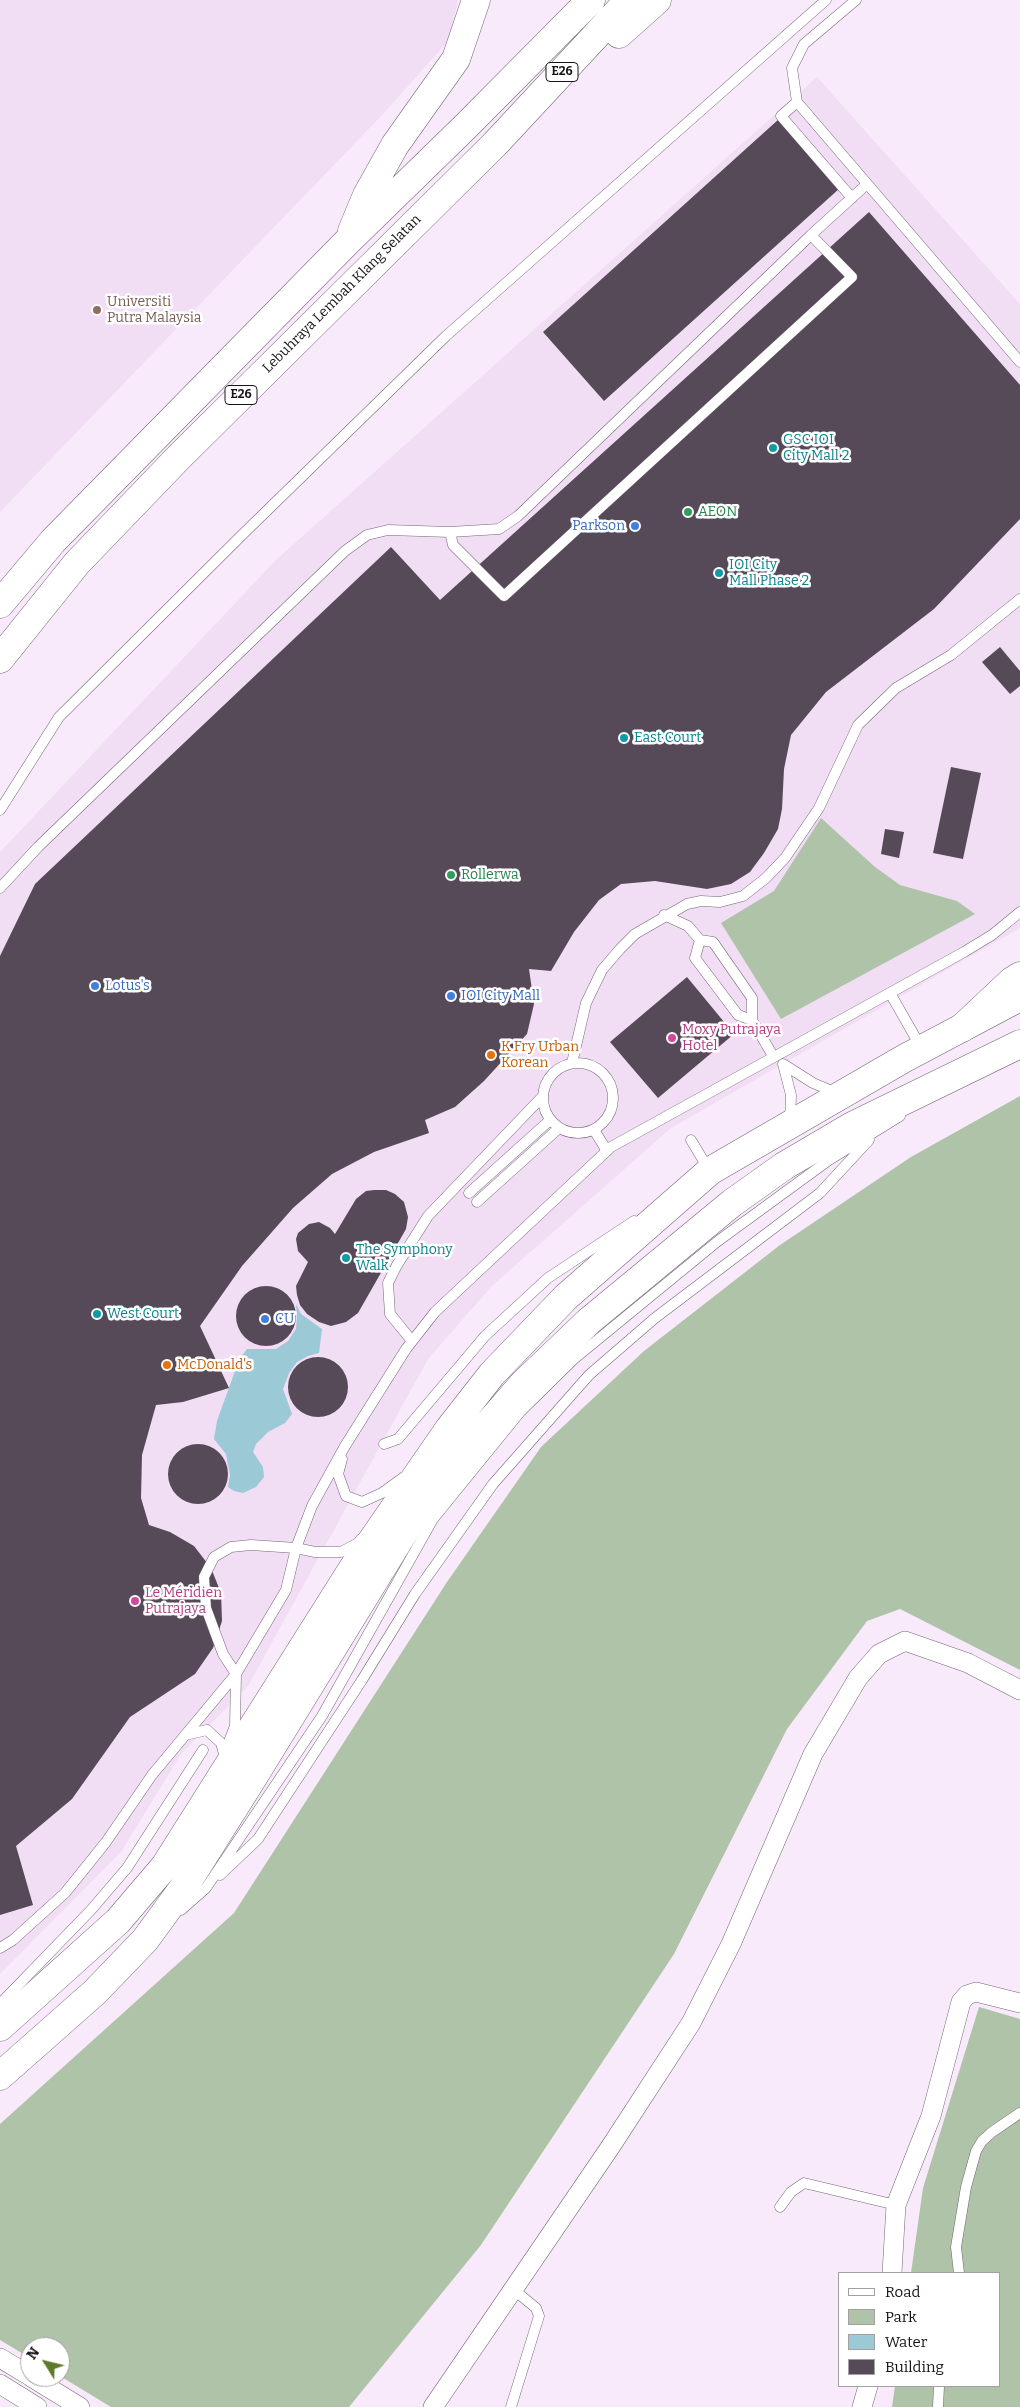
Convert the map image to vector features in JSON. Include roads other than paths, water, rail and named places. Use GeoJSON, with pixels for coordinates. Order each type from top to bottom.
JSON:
{"type":"FeatureCollection","features":[{"type":"Feature","properties":{"kind":"main road"},"geometry":{"type":"LineString","coordinates":[[347,242],[367,194],[395,144],[456,59],[476,0]]}},
{"type":"Feature","properties":{"kind":"main road","name":"E26"},"geometry":{"type":"LineString","coordinates":[[0,604],[53,541],[347,242],[591,0]]}},
{"type":"Feature","properties":{"kind":"main road","name":"Lebuhraya Lembah Klang Selatan"},"geometry":{"type":"LineString","coordinates":[[0,659],[77,563],[165,471],[495,144],[630,0]]}},
{"type":"Feature","properties":{"kind":"main road"},"geometry":{"type":"LineString","coordinates":[[495,144],[657,0]]}},
{"type":"Feature","properties":{"kind":"main road"},"geometry":{"type":"LineString","coordinates":[[962,1028],[1012,981],[1020,976]]}},
{"type":"Feature","properties":{"kind":"main road"},"geometry":{"type":"LineString","coordinates":[[0,2027],[118,1921],[164,1866],[353,1568],[449,1428],[492,1374],[566,1297],[710,1171],[790,1123],[1020,997]]}},
{"type":"Feature","properties":{"kind":"main road"},"geometry":{"type":"LineString","coordinates":[[0,2076],[95,1992],[145,1940],[186,1884],[250,1784],[409,1524],[458,1459],[523,1384],[588,1321],[732,1203],[791,1162],[844,1131],[1020,1044]]}},
{"type":"Feature","properties":{"kind":"street"},"geometry":{"type":"LineString","coordinates":[[433,2407],[611,2146],[691,2023],[731,1944],[814,1754],[858,1678],[879,1654],[905,1640],[968,1663],[1020,1690]]}},
{"type":"Feature","properties":{"kind":"street"},"geometry":{"type":"LineString","coordinates":[[892,2272],[896,2205],[931,2116],[961,2002],[967,1994],[976,1992],[1020,2003]]}},
{"type":"Feature","properties":{"kind":"street"},"geometry":{"type":"LineString","coordinates":[[0,2358],[20,2371]]}},
{"type":"Feature","properties":{"kind":"street"},"geometry":{"type":"LineString","coordinates":[[0,2384],[37,2407]]}},
{"type":"Feature","properties":{"kind":"street"},"geometry":{"type":"LineString","coordinates":[[47,2387],[80,2407]]}},
{"type":"Feature","properties":{"kind":"street"},"geometry":{"type":"LineString","coordinates":[[862,2407],[868,2387]]}},
{"type":"Feature","properties":{"kind":"lane"},"geometry":{"type":"LineString","coordinates":[[0,810],[59,717],[252,525],[446,336],[826,0]]}},
{"type":"Feature","properties":{"kind":"lane"},"geometry":{"type":"LineString","coordinates":[[856,0],[804,44],[792,68],[797,102],[1020,362]]}},
{"type":"Feature","properties":{"kind":"lane"},"geometry":{"type":"LineString","coordinates":[[797,102],[781,116],[852,198]]}},
{"type":"Feature","properties":{"kind":"lane"},"geometry":{"type":"LineString","coordinates":[[0,888],[45,840],[345,551],[367,535],[388,530],[450,532],[499,529],[518,516],[811,235],[867,184]]}},
{"type":"Feature","properties":{"kind":"lane"},"geometry":{"type":"LineString","coordinates":[[450,532],[453,545],[504,596],[852,277],[811,235]]}},
{"type":"Feature","properties":{"kind":"lane"},"geometry":{"type":"LineString","coordinates":[[572,1062],[586,1003],[602,970],[635,934],[664,915],[687,904],[701,901],[720,902],[743,896],[766,878],[785,858],[819,808],[858,725],[896,688],[951,655],[1020,599]]}},
{"type":"Feature","properties":{"kind":"lane"},"geometry":{"type":"LineString","coordinates":[[0,1948],[14,1940],[65,1893],[106,1842],[152,1775],[236,1674],[286,1590],[296,1548],[312,1506],[345,1446],[412,1341],[435,1312],[607,1151],[773,1056],[992,935],[1020,912]]}},
{"type":"Feature","properties":{"kind":"lane"},"geometry":{"type":"LineString","coordinates":[[664,915],[688,926],[700,940],[713,942],[752,998],[752,1020],[773,1056]]}},
{"type":"Feature","properties":{"kind":"lane"},"geometry":{"type":"LineString","coordinates":[[700,940],[695,958],[738,1015],[752,1020]]}},
{"type":"Feature","properties":{"kind":"lane"},"geometry":{"type":"LineString","coordinates":[[890,993],[922,1049]]}},
{"type":"Feature","properties":{"kind":"lane"},"geometry":{"type":"LineString","coordinates":[[572,1062],[583,1062],[603,1072],[610,1081],[614,1103],[606,1118],[594,1130],[583,1133],[571,1133],[559,1128],[550,1120],[544,1110],[542,1097],[544,1085],[560,1067],[572,1062]]}},
{"type":"Feature","properties":{"kind":"lane"},"geometry":{"type":"LineString","coordinates":[[790,1123],[791,1095],[784,1064],[813,1083],[840,1095]]}},
{"type":"Feature","properties":{"kind":"lane"},"geometry":{"type":"LineString","coordinates":[[206,1888],[322,1716],[434,1519],[520,1412],[574,1359],[718,1241],[829,1160],[879,1130],[972,1069]]}},
{"type":"Feature","properties":{"kind":"lane"},"geometry":{"type":"LineString","coordinates":[[412,1341],[390,1314],[388,1284],[397,1265],[428,1216],[542,1097]]}},
{"type":"Feature","properties":{"kind":"lane"},"geometry":{"type":"LineString","coordinates":[[469,1193],[550,1120]]}},
{"type":"Feature","properties":{"kind":"lane"},"geometry":{"type":"LineString","coordinates":[[477,1202],[559,1128]]}},
{"type":"Feature","properties":{"kind":"lane"},"geometry":{"type":"LineString","coordinates":[[594,1130],[607,1151]]}},
{"type":"Feature","properties":{"kind":"lane"},"geometry":{"type":"LineString","coordinates":[[145,1940],[206,1888],[258,1839],[362,1680],[415,1594],[493,1484],[589,1375],[655,1318],[820,1193],[879,1130]]}},
{"type":"Feature","properties":{"kind":"lane"},"geometry":{"type":"LineString","coordinates":[[384,1444],[398,1439],[485,1336],[548,1278],[710,1171],[691,1140]]}},
{"type":"Feature","properties":{"kind":"lane"},"geometry":{"type":"LineString","coordinates":[[199,1809],[235,1726],[236,1674],[223,1654],[206,1608],[204,1577],[214,1556],[231,1546],[250,1545],[296,1548],[315,1552],[341,1552],[358,1543],[403,1478],[449,1428]]}},
{"type":"Feature","properties":{"kind":"lane"},"geometry":{"type":"LineString","coordinates":[[345,1446],[338,1474],[346,1496],[362,1502],[382,1493],[403,1478]]}},
{"type":"Feature","properties":{"kind":"lane"},"geometry":{"type":"LineString","coordinates":[[185,1735],[207,1730],[221,1743],[224,1754]]}},
{"type":"Feature","properties":{"kind":"lane"},"geometry":{"type":"LineString","coordinates":[[0,2004],[91,1910],[127,1868],[203,1750]]}},
{"type":"Feature","properties":{"kind":"lane"},"geometry":{"type":"LineString","coordinates":[[958,2272],[956,2247],[969,2173],[976,2150],[992,2132],[1020,2113]]}},
{"type":"Feature","properties":{"kind":"lane"},"geometry":{"type":"LineString","coordinates":[[780,2207],[791,2192],[804,2183],[896,2205]]}},
{"type":"Feature","properties":{"kind":"lane"},"geometry":{"type":"LineString","coordinates":[[511,2407],[539,2316],[536,2308],[513,2289]]}},
{"type":"Feature","properties":{"kind":"lane"},"geometry":{"type":"LineString","coordinates":[[938,2407],[939,2387]]}},
{"type":"Feature","properties":{"kind":"water"},"geometry":{"type":"Polygon","coordinates":[[[296,1304],[301,1314],[322,1329],[319,1353],[297,1362],[289,1373],[283,1389],[292,1414],[285,1423],[268,1432],[256,1444],[253,1452],[263,1467],[264,1477],[256,1487],[243,1493],[234,1491],[228,1487],[230,1475],[226,1454],[214,1439],[217,1421],[239,1360],[247,1349],[276,1349],[288,1341],[296,1329],[296,1304]]]}},
{"type":"Feature","properties":{"kind":"place","name":"Universiti Putra Malaysia"},"geometry":{"type":"Point","coordinates":[97,310]}},
{"type":"Feature","properties":{"kind":"place","name":"GSC IOI City Mall 2"},"geometry":{"type":"Point","coordinates":[773,448]}},
{"type":"Feature","properties":{"kind":"place","name":"AEON"},"geometry":{"type":"Point","coordinates":[688,512]}},
{"type":"Feature","properties":{"kind":"place","name":"Parkson"},"geometry":{"type":"Point","coordinates":[635,526]}},
{"type":"Feature","properties":{"kind":"place","name":"IOI City Mall Phase 2"},"geometry":{"type":"Point","coordinates":[719,573]}},
{"type":"Feature","properties":{"kind":"place","name":"East Court"},"geometry":{"type":"Point","coordinates":[624,738]}},
{"type":"Feature","properties":{"kind":"place","name":"Rollerwa"},"geometry":{"type":"Point","coordinates":[451,875]}},
{"type":"Feature","properties":{"kind":"place","name":"Lotus's"},"geometry":{"type":"Point","coordinates":[95,986]}},
{"type":"Feature","properties":{"kind":"place","name":"IOI City Mall"},"geometry":{"type":"Point","coordinates":[451,996]}},
{"type":"Feature","properties":{"kind":"place","name":"Moxy Putrajaya Hotel"},"geometry":{"type":"Point","coordinates":[672,1038]}},
{"type":"Feature","properties":{"kind":"place","name":"K Fry Urban Korean"},"geometry":{"type":"Point","coordinates":[491,1055]}},
{"type":"Feature","properties":{"kind":"place","name":"The Symphony Walk"},"geometry":{"type":"Point","coordinates":[346,1258]}},
{"type":"Feature","properties":{"kind":"place","name":"West Court"},"geometry":{"type":"Point","coordinates":[97,1314]}},
{"type":"Feature","properties":{"kind":"place","name":"CU"},"geometry":{"type":"Point","coordinates":[265,1319]}},
{"type":"Feature","properties":{"kind":"place","name":"McDonald's"},"geometry":{"type":"Point","coordinates":[167,1365]}},
{"type":"Feature","properties":{"kind":"place","name":"Le Méridien Putrajaya"},"geometry":{"type":"Point","coordinates":[135,1601]}}]}
